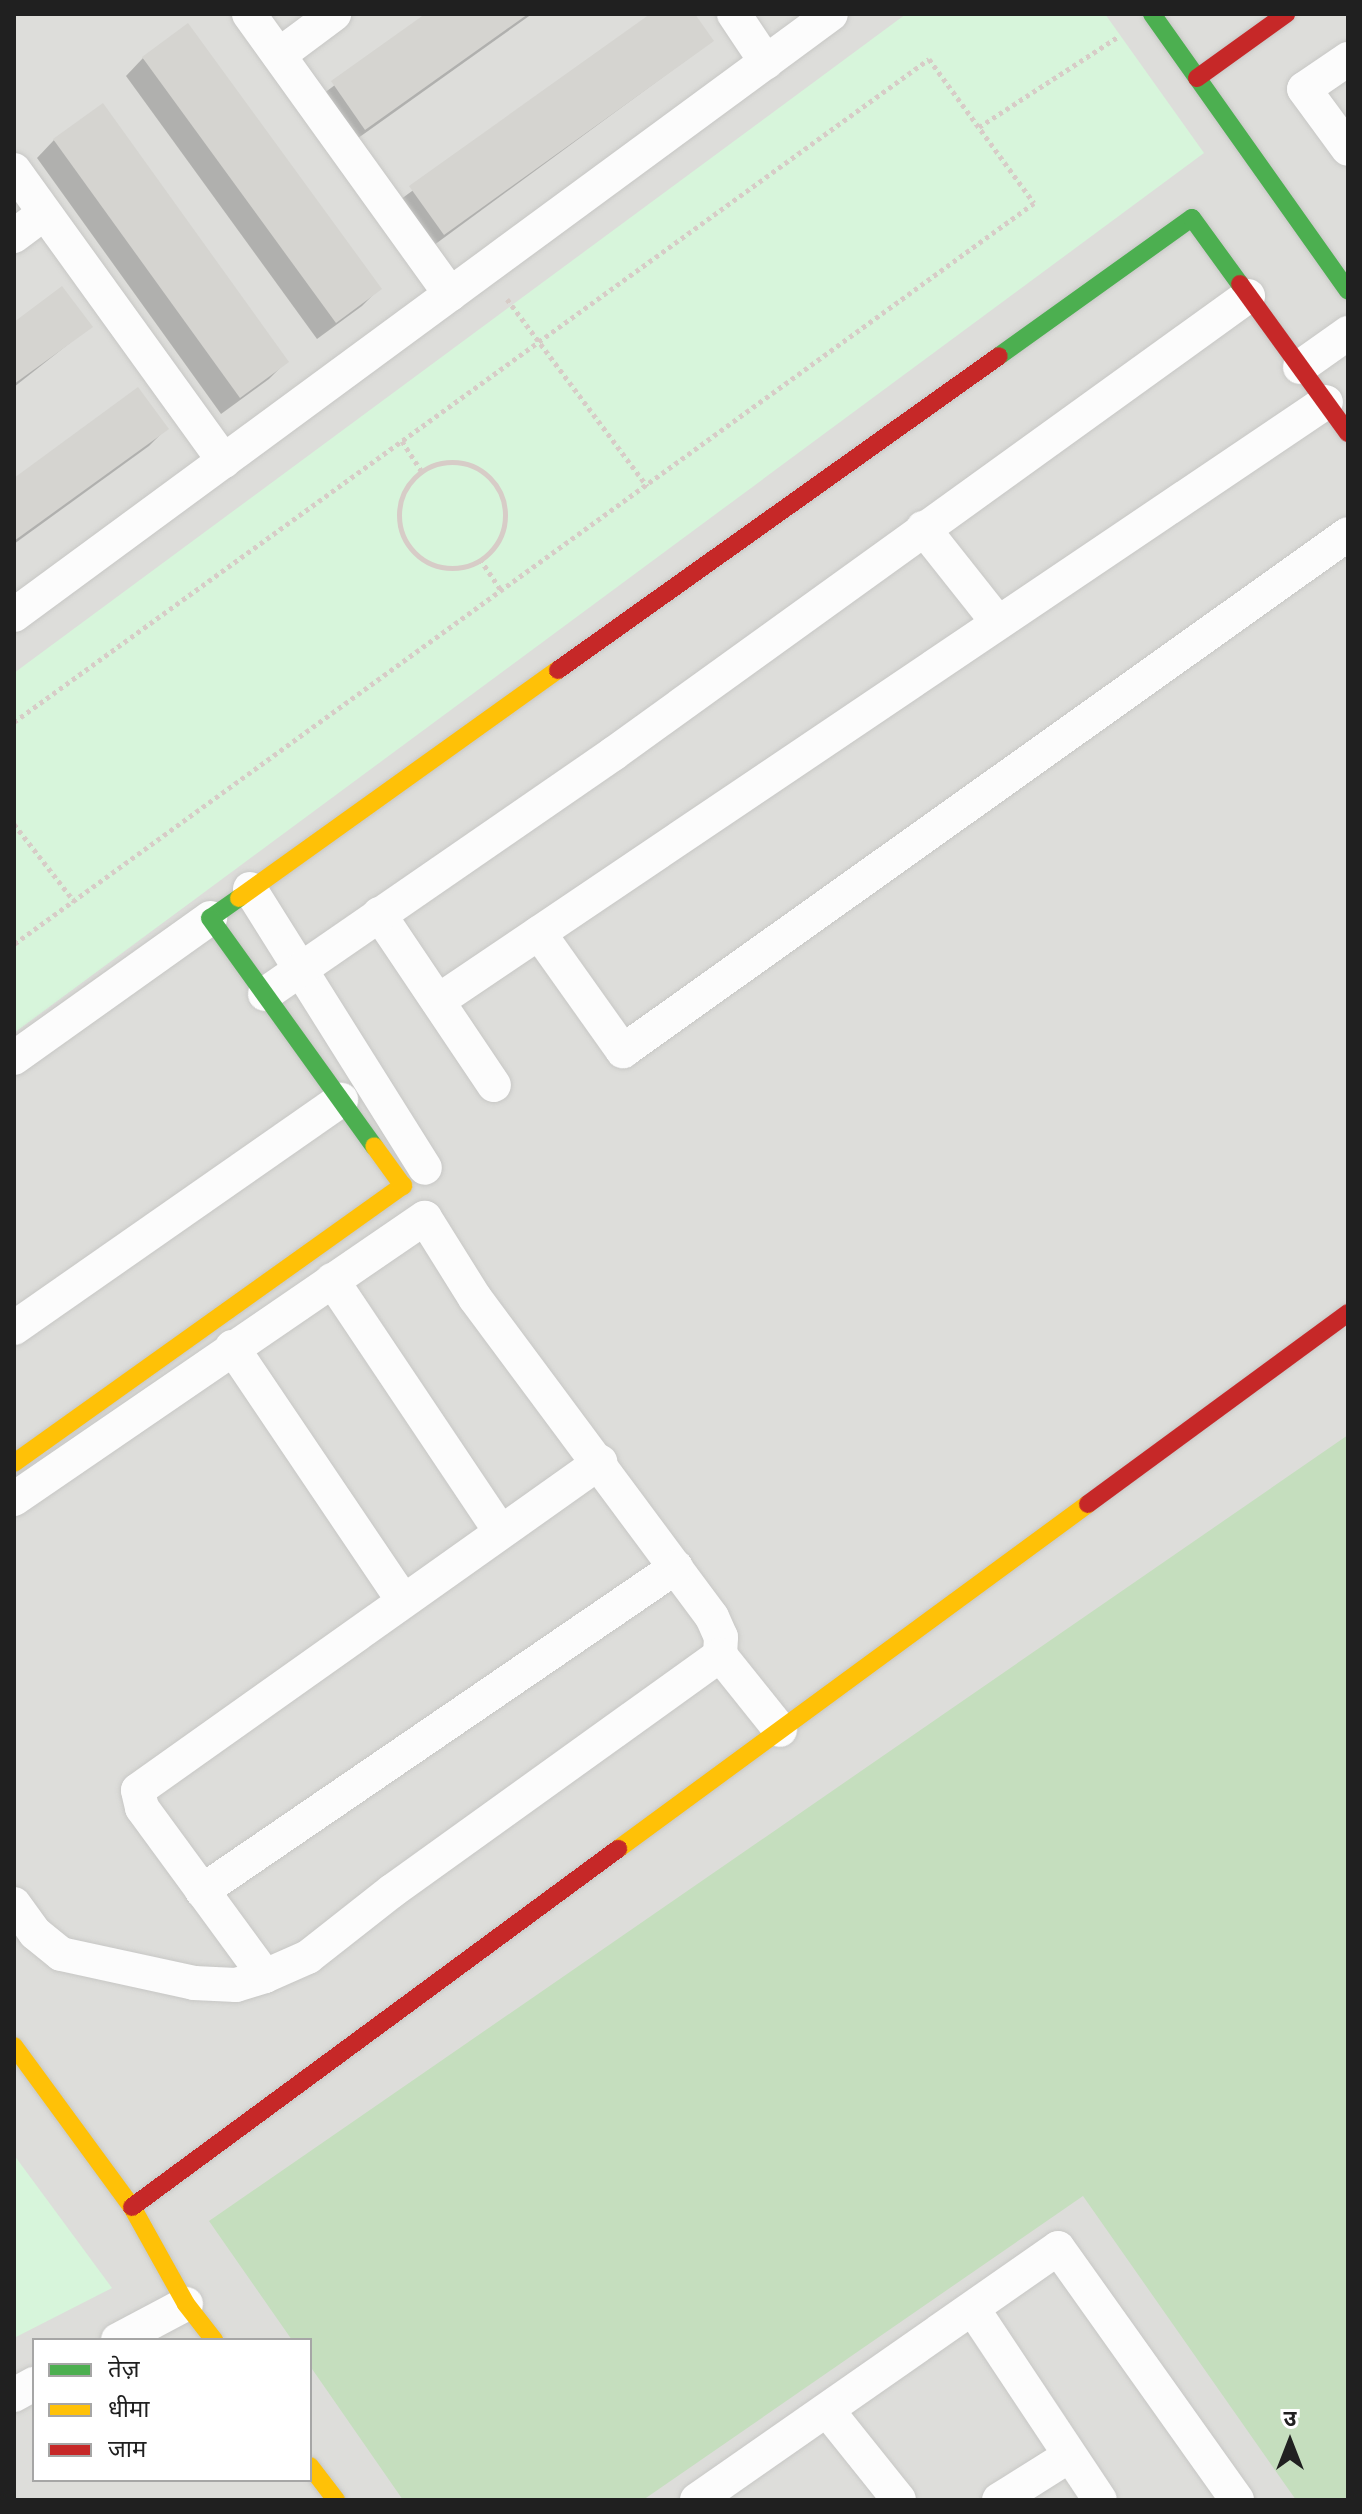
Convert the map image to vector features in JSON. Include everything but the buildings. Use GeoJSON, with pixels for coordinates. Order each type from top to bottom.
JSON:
{"type":"FeatureCollection","features":[{"type":"Feature","properties":{"kind":"street"},"geometry":{"type":"LineString","coordinates":[[249,14],[450,294]]}},
{"type":"Feature","properties":{"kind":"street"},"geometry":{"type":"LineString","coordinates":[[279,55],[334,14]]}},
{"type":"Feature","properties":{"kind":"street"},"geometry":{"type":"LineString","coordinates":[[734,14],[766,62]]}},
{"type":"Feature","properties":{"kind":"street"},"geometry":{"type":"LineString","coordinates":[[14,615],[831,14]]}},
{"type":"Feature","properties":{"kind":"street"},"geometry":{"type":"LineString","coordinates":[[1152,14],[1348,291]]}},
{"type":"Feature","properties":{"kind":"street"},"geometry":{"type":"LineString","coordinates":[[1197,78],[1286,14]]}},
{"type":"Feature","properties":{"kind":"street"},"geometry":{"type":"LineString","coordinates":[[1348,59],[1304,89],[1348,149]]}},
{"type":"Feature","properties":{"kind":"street"},"geometry":{"type":"LineString","coordinates":[[14,170],[224,461]]}},
{"type":"Feature","properties":{"kind":"street"},"geometry":{"type":"LineString","coordinates":[[14,236],[44,213]]}},
{"type":"Feature","properties":{"kind":"street"},"geometry":{"type":"LineString","coordinates":[[14,1058],[1192,218],[1348,433]]}},
{"type":"Feature","properties":{"kind":"street"},"geometry":{"type":"LineString","coordinates":[[265,994],[613,754],[1248,296]]}},
{"type":"Feature","properties":{"kind":"street"},"geometry":{"type":"LineString","coordinates":[[1300,367],[1348,333]]}},
{"type":"Feature","properties":{"kind":"street"},"geometry":{"type":"LineString","coordinates":[[438,1001],[946,661],[996,620],[1326,402]]}},
{"type":"Feature","properties":{"kind":"street"},"geometry":{"type":"LineString","coordinates":[[923,528],[996,620]]}},
{"type":"Feature","properties":{"kind":"street"},"geometry":{"type":"LineString","coordinates":[[539,933],[623,1051],[1348,534]]}},
{"type":"Feature","properties":{"kind":"street"},"geometry":{"type":"LineString","coordinates":[[250,889],[425,1168]]}},
{"type":"Feature","properties":{"kind":"street"},"geometry":{"type":"LineString","coordinates":[[379,914],[494,1085]]}},
{"type":"Feature","properties":{"kind":"street"},"geometry":{"type":"LineString","coordinates":[[14,1463],[403,1186],[210,918]]}},
{"type":"Feature","properties":{"kind":"street"},"geometry":{"type":"LineString","coordinates":[[14,1328],[341,1100]]}},
{"type":"Feature","properties":{"kind":"street"},"geometry":{"type":"LineString","coordinates":[[14,1499],[232,1347],[425,1218],[475,1298],[600,1462],[712,1617],[721,1637],[720,1655],[780,1730]]}},
{"type":"Feature","properties":{"kind":"street"},"geometry":{"type":"LineString","coordinates":[[332,1280],[501,1532]]}},
{"type":"Feature","properties":{"kind":"street"},"geometry":{"type":"LineString","coordinates":[[132,2207],[1348,1313]]}},
{"type":"Feature","properties":{"kind":"street"},"geometry":{"type":"LineString","coordinates":[[232,1347],[402,1599]]}},
{"type":"Feature","properties":{"kind":"street"},"geometry":{"type":"LineString","coordinates":[[265,1976],[142,1808],[138,1790],[402,1599],[600,1462]]}},
{"type":"Feature","properties":{"kind":"street"},"geometry":{"type":"LineString","coordinates":[[202,1891],[676,1567]]}},
{"type":"Feature","properties":{"kind":"street"},"geometry":{"type":"LineString","coordinates":[[14,1904],[35,1933],[61,1954],[194,1983],[236,1985],[265,1976],[308,1957],[392,1891],[720,1655]]}},
{"type":"Feature","properties":{"kind":"street"},"geometry":{"type":"LineString","coordinates":[[14,2046],[132,2207],[186,2304],[212,2338]]}},
{"type":"Feature","properties":{"kind":"street"},"geometry":{"type":"LineString","coordinates":[[697,2500],[1058,2248],[1237,2500]]}},
{"type":"Feature","properties":{"kind":"street"},"geometry":{"type":"LineString","coordinates":[[122,2338],[186,2304]]}},
{"type":"Feature","properties":{"kind":"street"},"geometry":{"type":"LineString","coordinates":[[973,2309],[1100,2500]]}},
{"type":"Feature","properties":{"kind":"street"},"geometry":{"type":"LineString","coordinates":[[14,2395],[32,2385]]}},
{"type":"Feature","properties":{"kind":"street"},"geometry":{"type":"LineString","coordinates":[[827,2410],[899,2500]]}},
{"type":"Feature","properties":{"kind":"street"},"geometry":{"type":"LineString","coordinates":[[999,2500],[1069,2456]]}},
{"type":"Feature","properties":{"kind":"street"},"geometry":{"type":"LineString","coordinates":[[312,2469],[336,2500]]}},
{"type":"Feature","properties":{"kind":"path"},"geometry":{"type":"LineString","coordinates":[[979,127],[1152,14]]}},
{"type":"Feature","properties":{"kind":"path"},"geometry":{"type":"LineString","coordinates":[[14,722],[929,59],[1034,203],[14,944]]}},
{"type":"Feature","properties":{"kind":"path"},"geometry":{"type":"LineString","coordinates":[[485,269],[648,486]]}},
{"type":"Feature","properties":{"kind":"path"},"geometry":{"type":"LineString","coordinates":[[402,441],[422,472]]}},
{"type":"Feature","properties":{"kind":"path"},"geometry":{"type":"LineString","coordinates":[[448,462],[466,465],[496,486],[505,521],[499,539],[480,559],[440,567],[412,551],[401,529],[399,504],[422,472],[448,462]]}},
{"type":"Feature","properties":{"kind":"path"},"geometry":{"type":"LineString","coordinates":[[480,559],[502,592]]}},
{"type":"Feature","properties":{"kind":"path"},"geometry":{"type":"LineString","coordinates":[[14,824],[74,901]]}},
{"type":"Feature","properties":{"kind":"shaded area"},"geometry":{"type":"Polygon","coordinates":[[[14,14],[1348,14],[1348,2500],[14,2500],[14,14]]]}},
{"type":"Feature","properties":{"kind":"green space"},"geometry":{"type":"Polygon","coordinates":[[[906,14],[1105,14],[1204,153],[14,1033],[14,673],[906,14]]]}},
{"type":"Feature","properties":{"kind":"green space"},"geometry":{"type":"Polygon","coordinates":[[[1348,1435],[1348,2500],[1296,2500],[1083,2196],[643,2500],[403,2500],[312,2369],[312,2338],[291,2338],[209,2221],[1348,1435]]]}},
{"type":"Feature","properties":{"kind":"green space"},"geometry":{"type":"Polygon","coordinates":[[[14,2155],[112,2288],[14,2338],[14,2155]]]}},
{"type":"Feature","properties":{"kind":"traffic: fast"},"geometry":{"type":"LineString","coordinates":[[1152,14],[1348,291]]}},
{"type":"Feature","properties":{"kind":"traffic: fast"},"geometry":{"type":"LineString","coordinates":[[999,356],[1192,218],[1240,284]]}},
{"type":"Feature","properties":{"kind":"traffic: fast"},"geometry":{"type":"LineString","coordinates":[[239,898],[210,918],[374,1146]]}},
{"type":"Feature","properties":{"kind":"traffic: slow"},"geometry":{"type":"LineString","coordinates":[[239,898],[558,670]]}},
{"type":"Feature","properties":{"kind":"traffic: slow"},"geometry":{"type":"LineString","coordinates":[[14,1463],[403,1186],[374,1146]]}},
{"type":"Feature","properties":{"kind":"traffic: slow"},"geometry":{"type":"LineString","coordinates":[[618,1849],[1088,1504]]}},
{"type":"Feature","properties":{"kind":"traffic: slow"},"geometry":{"type":"LineString","coordinates":[[14,2046],[132,2207],[186,2304],[212,2338]]}},
{"type":"Feature","properties":{"kind":"traffic: slow"},"geometry":{"type":"LineString","coordinates":[[312,2469],[336,2500]]}},
{"type":"Feature","properties":{"kind":"traffic: jam"},"geometry":{"type":"LineString","coordinates":[[1197,78],[1286,14]]}},
{"type":"Feature","properties":{"kind":"traffic: jam"},"geometry":{"type":"LineString","coordinates":[[1240,284],[1348,433]]}},
{"type":"Feature","properties":{"kind":"traffic: jam"},"geometry":{"type":"LineString","coordinates":[[558,670],[999,356]]}},
{"type":"Feature","properties":{"kind":"traffic: jam"},"geometry":{"type":"LineString","coordinates":[[1088,1504],[1348,1313]]}},
{"type":"Feature","properties":{"kind":"traffic: jam"},"geometry":{"type":"LineString","coordinates":[[132,2207],[618,1849]]}}]}
